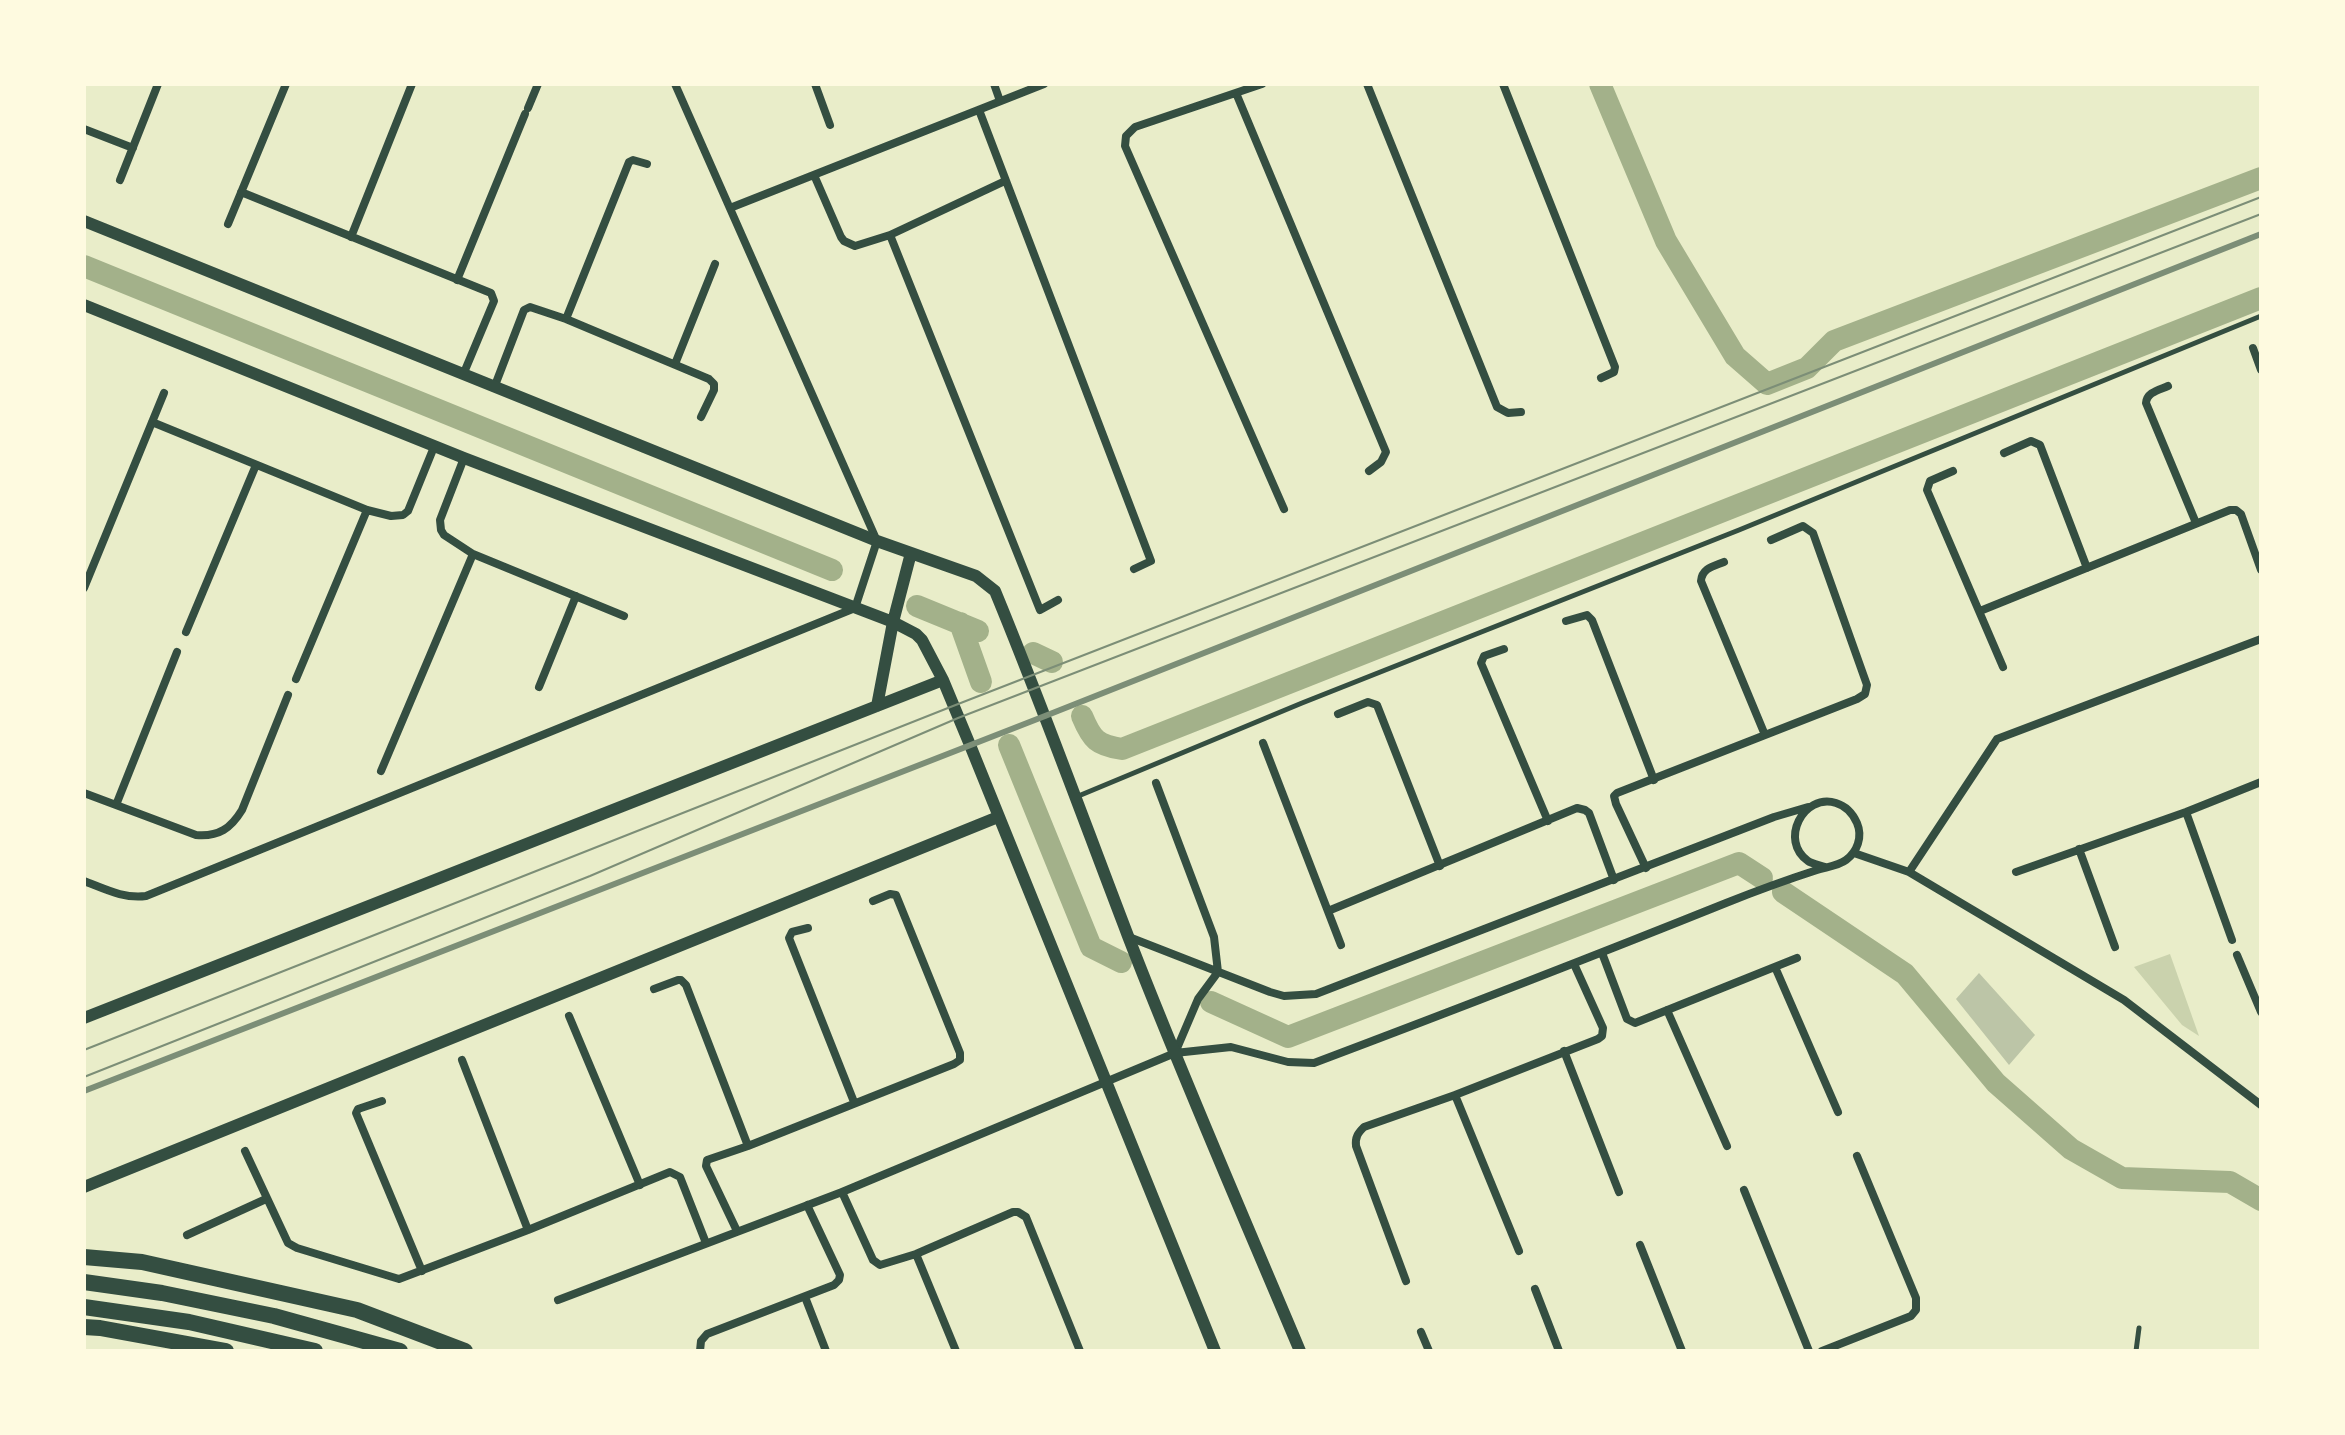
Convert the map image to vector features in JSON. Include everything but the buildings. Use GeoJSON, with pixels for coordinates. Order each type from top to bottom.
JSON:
{"type":"FeatureCollection","features":[{"type":"Feature","properties":{"kind":"main road"},"geometry":{"type":"LineString","coordinates":[[84,1257],[142,1262],[357,1310],[465,1351]]}},
{"type":"Feature","properties":{"kind":"main road"},"geometry":{"type":"LineString","coordinates":[[84,1282],[162,1293],[274,1316],[400,1351]]}},
{"type":"Feature","properties":{"kind":"main road"},"geometry":{"type":"LineString","coordinates":[[84,1307],[189,1322],[315,1351]]}},
{"type":"Feature","properties":{"kind":"main road"},"geometry":{"type":"LineString","coordinates":[[84,1327],[226,1351]]}},
{"type":"Feature","properties":{"kind":"street"},"geometry":{"type":"LineString","coordinates":[[120,180],[158,84]]}},
{"type":"Feature","properties":{"kind":"street"},"geometry":{"type":"LineString","coordinates":[[228,224],[286,84]]}},
{"type":"Feature","properties":{"kind":"street"},"geometry":{"type":"LineString","coordinates":[[351,237],[412,84]]}},
{"type":"Feature","properties":{"kind":"street"},"geometry":{"type":"LineString","coordinates":[[457,280],[538,84]]}},
{"type":"Feature","properties":{"kind":"street"},"geometry":{"type":"LineString","coordinates":[[84,881],[120,895],[146,896],[855,608],[877,541],[675,84]]}},
{"type":"Feature","properties":{"kind":"street"},"geometry":{"type":"LineString","coordinates":[[815,84],[830,125]]}},
{"type":"Feature","properties":{"kind":"street"},"geometry":{"type":"LineString","coordinates":[[994,84],[1000,101]]}},
{"type":"Feature","properties":{"kind":"street"},"geometry":{"type":"LineString","coordinates":[[730,208],[1044,84]]}},
{"type":"Feature","properties":{"kind":"street"},"geometry":{"type":"LineString","coordinates":[[1262,84],[1135,127],[1126,136],[1125,146],[1284,509]]}},
{"type":"Feature","properties":{"kind":"street"},"geometry":{"type":"LineString","coordinates":[[1367,84],[1497,407],[1508,413],[1521,412]]}},
{"type":"Feature","properties":{"kind":"street"},"geometry":{"type":"LineString","coordinates":[[1503,84],[1615,367],[1614,372],[1601,378]]}},
{"type":"Feature","properties":{"kind":"street"},"geometry":{"type":"LineString","coordinates":[[1236,93],[1386,452],[1381,462],[1369,471]]}},
{"type":"Feature","properties":{"kind":"street"},"geometry":{"type":"LineString","coordinates":[[979,110],[1151,561],[1134,569]]}},
{"type":"Feature","properties":{"kind":"street"},"geometry":{"type":"LineString","coordinates":[[84,129],[133,148]]}},
{"type":"Feature","properties":{"kind":"street"},"geometry":{"type":"LineString","coordinates":[[566,319],[629,162],[636,160],[647,164]]}},
{"type":"Feature","properties":{"kind":"street"},"geometry":{"type":"LineString","coordinates":[[814,175],[844,241],[855,246],[890,235],[1005,181]]}},
{"type":"Feature","properties":{"kind":"street"},"geometry":{"type":"LineString","coordinates":[[241,192],[487,290],[494,296],[463,375]]}},
{"type":"Feature","properties":{"kind":"street"},"geometry":{"type":"LineString","coordinates":[[84,221],[877,541],[976,576],[995,591],[1175,1053],[1300,1351]]}},
{"type":"Feature","properties":{"kind":"street"},"geometry":{"type":"LineString","coordinates":[[890,235],[1040,610],[1058,600]]}},
{"type":"Feature","properties":{"kind":"street"},"geometry":{"type":"LineString","coordinates":[[675,364],[715,264]]}},
{"type":"Feature","properties":{"kind":"street"},"geometry":{"type":"LineString","coordinates":[[84,305],[434,447],[893,622],[916,634],[943,680],[1215,1351]]}},
{"type":"Feature","properties":{"kind":"street"},"geometry":{"type":"LineString","coordinates":[[494,388],[526,308],[530,307],[709,379],[714,384],[714,390],[701,417]]}},
{"type":"Feature","properties":{"kind":"street"},"geometry":{"type":"LineString","coordinates":[[2253,348],[2261,370]]}},
{"type":"Feature","properties":{"kind":"street"},"geometry":{"type":"LineString","coordinates":[[2168,386],[2151,393],[2146,403],[2196,523]]}},
{"type":"Feature","properties":{"kind":"street"},"geometry":{"type":"LineString","coordinates":[[84,588],[164,393]]}},
{"type":"Feature","properties":{"kind":"street"},"geometry":{"type":"LineString","coordinates":[[152,422],[367,510],[391,516],[403,515],[411,505],[434,447]]}},
{"type":"Feature","properties":{"kind":"street"},"geometry":{"type":"LineString","coordinates":[[2004,453],[2031,441],[2040,445],[2087,568]]}},
{"type":"Feature","properties":{"kind":"street"},"geometry":{"type":"LineString","coordinates":[[464,458],[440,525],[448,539],[473,554],[624,616]]}},
{"type":"Feature","properties":{"kind":"street"},"geometry":{"type":"LineString","coordinates":[[186,632],[256,465]]}},
{"type":"Feature","properties":{"kind":"street"},"geometry":{"type":"LineString","coordinates":[[1953,471],[1930,481],[1927,490],[2003,667]]}},
{"type":"Feature","properties":{"kind":"street"},"geometry":{"type":"LineString","coordinates":[[296,679],[367,510]]}},
{"type":"Feature","properties":{"kind":"street"},"geometry":{"type":"LineString","coordinates":[[1980,611],[2230,510],[2239,512],[2261,570]]}},
{"type":"Feature","properties":{"kind":"street"},"geometry":{"type":"LineString","coordinates":[[1646,868],[1614,796],[1620,791],[1865,694],[1867,685],[1813,533],[1803,526],[1771,540]]}},
{"type":"Feature","properties":{"kind":"street"},"geometry":{"type":"LineString","coordinates":[[877,706],[893,622],[911,553]]}},
{"type":"Feature","properties":{"kind":"street"},"geometry":{"type":"LineString","coordinates":[[381,771],[473,554]]}},
{"type":"Feature","properties":{"kind":"street"},"geometry":{"type":"LineString","coordinates":[[1724,562],[1703,573],[1701,581],[1765,735]]}},
{"type":"Feature","properties":{"kind":"street"},"geometry":{"type":"LineString","coordinates":[[539,687],[576,596]]}},
{"type":"Feature","properties":{"kind":"street"},"geometry":{"type":"LineString","coordinates":[[1566,621],[1587,615],[1592,620],[1654,780]]}},
{"type":"Feature","properties":{"kind":"street"},"geometry":{"type":"LineString","coordinates":[[1909,872],[1997,739],[2261,639]]}},
{"type":"Feature","properties":{"kind":"street"},"geometry":{"type":"LineString","coordinates":[[1504,649],[1484,656],[1481,663],[1548,821]]}},
{"type":"Feature","properties":{"kind":"street"},"geometry":{"type":"LineString","coordinates":[[116,805],[177,652]]}},
{"type":"Feature","properties":{"kind":"street"},"geometry":{"type":"LineString","coordinates":[[84,1018],[943,680]]}},
{"type":"Feature","properties":{"kind":"street"},"geometry":{"type":"LineString","coordinates":[[84,793],[196,835],[219,833],[227,829],[242,810],[288,695]]}},
{"type":"Feature","properties":{"kind":"street"},"geometry":{"type":"LineString","coordinates":[[1338,714],[1368,702],[1377,705],[1440,866]]}},
{"type":"Feature","properties":{"kind":"street"},"geometry":{"type":"LineString","coordinates":[[1263,743],[1341,945]]}},
{"type":"Feature","properties":{"kind":"street"},"geometry":{"type":"LineString","coordinates":[[2016,872],[2261,782]]}},
{"type":"Feature","properties":{"kind":"street"},"geometry":{"type":"LineString","coordinates":[[1156,783],[1214,937],[1218,972],[1198,999],[1175,1053]]}},
{"type":"Feature","properties":{"kind":"street"},"geometry":{"type":"LineString","coordinates":[[558,1300],[842,1192],[1175,1053],[1231,1047],[1288,1062],[1314,1063],[1773,885],[1842,863],[1854,853],[1859,841],[1859,827],[1851,812],[1837,803],[1822,802],[1774,817],[1316,994],[1284,996],[1129,937]]}},
{"type":"Feature","properties":{"kind":"street"},"geometry":{"type":"LineString","coordinates":[[1809,807],[1797,822],[1794,837],[1798,850],[1808,861],[1825,867]]}},
{"type":"Feature","properties":{"kind":"street"},"geometry":{"type":"LineString","coordinates":[[1328,911],[1577,808],[1589,813],[1614,880]]}},
{"type":"Feature","properties":{"kind":"street"},"geometry":{"type":"LineString","coordinates":[[2186,812],[2232,940]]}},
{"type":"Feature","properties":{"kind":"street"},"geometry":{"type":"LineString","coordinates":[[84,1187],[998,817]]}},
{"type":"Feature","properties":{"kind":"street"},"geometry":{"type":"LineString","coordinates":[[2079,849],[2115,947]]}},
{"type":"Feature","properties":{"kind":"street"},"geometry":{"type":"LineString","coordinates":[[1854,853],[1909,872],[2124,1000],[2261,1105]]}},
{"type":"Feature","properties":{"kind":"street"},"geometry":{"type":"LineString","coordinates":[[737,1231],[705,1164],[709,1158],[748,1146],[960,1060],[960,1053],[896,895],[890,894],[873,901]]}},
{"type":"Feature","properties":{"kind":"street"},"geometry":{"type":"LineString","coordinates":[[808,928],[792,932],[789,938],[854,1102]]}},
{"type":"Feature","properties":{"kind":"street"},"geometry":{"type":"LineString","coordinates":[[1602,953],[1627,1019],[1632,1023],[1797,958]]}},
{"type":"Feature","properties":{"kind":"street"},"geometry":{"type":"LineString","coordinates":[[2237,955],[2261,1012]]}},
{"type":"Feature","properties":{"kind":"street"},"geometry":{"type":"LineString","coordinates":[[1406,1281],[1356,1139],[1364,1127],[1455,1095],[1602,1036],[1603,1028],[1574,964]]}},
{"type":"Feature","properties":{"kind":"street"},"geometry":{"type":"LineString","coordinates":[[1775,967],[1838,1112]]}},
{"type":"Feature","properties":{"kind":"street"},"geometry":{"type":"LineString","coordinates":[[654,989],[678,980],[686,985],[748,1146]]}},
{"type":"Feature","properties":{"kind":"street"},"geometry":{"type":"LineString","coordinates":[[1667,1010],[1727,1146]]}},
{"type":"Feature","properties":{"kind":"street"},"geometry":{"type":"LineString","coordinates":[[569,1016],[640,1185]]}},
{"type":"Feature","properties":{"kind":"street"},"geometry":{"type":"LineString","coordinates":[[1564,1051],[1619,1192]]}},
{"type":"Feature","properties":{"kind":"street"},"geometry":{"type":"LineString","coordinates":[[462,1060],[528,1230]]}},
{"type":"Feature","properties":{"kind":"street"},"geometry":{"type":"LineString","coordinates":[[1455,1095],[1519,1251]]}},
{"type":"Feature","properties":{"kind":"street"},"geometry":{"type":"LineString","coordinates":[[382,1101],[358,1109],[356,1113],[422,1271]]}},
{"type":"Feature","properties":{"kind":"street"},"geometry":{"type":"LineString","coordinates":[[245,1151],[288,1243],[399,1279],[670,1172],[680,1177],[706,1243]]}},
{"type":"Feature","properties":{"kind":"street"},"geometry":{"type":"LineString","coordinates":[[1822,1351],[1911,1316],[1916,1310],[1916,1298],[1857,1156]]}},
{"type":"Feature","properties":{"kind":"street"},"geometry":{"type":"LineString","coordinates":[[1744,1190],[1809,1351]]}},
{"type":"Feature","properties":{"kind":"street"},"geometry":{"type":"LineString","coordinates":[[842,1192],[875,1262],[882,1265],[1018,1212],[1026,1217],[1080,1351]]}},
{"type":"Feature","properties":{"kind":"street"},"geometry":{"type":"LineString","coordinates":[[187,1235],[266,1199]]}},
{"type":"Feature","properties":{"kind":"street"},"geometry":{"type":"LineString","coordinates":[[700,1351],[701,1341],[707,1334],[805,1297],[839,1280],[840,1275],[807,1205]]}},
{"type":"Feature","properties":{"kind":"street"},"geometry":{"type":"LineString","coordinates":[[1640,1245],[1682,1351]]}},
{"type":"Feature","properties":{"kind":"street"},"geometry":{"type":"LineString","coordinates":[[916,1254],[956,1351]]}},
{"type":"Feature","properties":{"kind":"street"},"geometry":{"type":"LineString","coordinates":[[1535,1289],[1559,1351]]}},
{"type":"Feature","properties":{"kind":"street"},"geometry":{"type":"LineString","coordinates":[[805,1297],[826,1351]]}},
{"type":"Feature","properties":{"kind":"street"},"geometry":{"type":"LineString","coordinates":[[1421,1332],[1429,1351]]}},
{"type":"Feature","properties":{"kind":"lane"},"geometry":{"type":"LineString","coordinates":[[1076,797],[2261,316]]}},
{"type":"Feature","properties":{"kind":"lane"},"geometry":{"type":"LineString","coordinates":[[2136,1351],[2139,1328]]}},
{"type":"Feature","properties":{"kind":"green space"},"geometry":{"type":"Polygon","coordinates":[[[2170,954],[2199,1036],[2182,1025],[2134,967],[2170,954]]]}},
{"type":"Feature","properties":{"kind":"waterway"},"geometry":{"type":"LineString","coordinates":[[1600,84],[1666,241],[1735,356],[1767,384],[1807,368],[1834,341],[2261,178]]}},
{"type":"Feature","properties":{"kind":"waterway"},"geometry":{"type":"LineString","coordinates":[[84,266],[832,570]]}},
{"type":"Feature","properties":{"kind":"waterway"},"geometry":{"type":"LineString","coordinates":[[1082,716],[1096,740],[1122,749],[2261,298]]}},
{"type":"Feature","properties":{"kind":"waterway"},"geometry":{"type":"LineString","coordinates":[[917,606],[978,631]]}},
{"type":"Feature","properties":{"kind":"waterway"},"geometry":{"type":"LineString","coordinates":[[960,623],[981,682]]}},
{"type":"Feature","properties":{"kind":"waterway"},"geometry":{"type":"LineString","coordinates":[[1033,653],[1052,662]]}},
{"type":"Feature","properties":{"kind":"waterway"},"geometry":{"type":"LineString","coordinates":[[1009,745],[1091,947],[1121,962]]}},
{"type":"Feature","properties":{"kind":"waterway"},"geometry":{"type":"LineString","coordinates":[[1211,1002],[1288,1037],[1739,863],[1762,878]]}},
{"type":"Feature","properties":{"kind":"waterway"},"geometry":{"type":"LineString","coordinates":[[1783,892],[1905,974],[1996,1083],[2071,1149],[2122,1178],[2230,1182],[2261,1200]]}},
{"type":"Feature","properties":{"kind":"tram line"},"geometry":{"type":"LineString","coordinates":[[84,1050],[953,706],[2261,197]]}},
{"type":"Feature","properties":{"kind":"tram line"},"geometry":{"type":"LineString","coordinates":[[84,1077],[590,876],[958,718],[2261,214]]}},
{"type":"Feature","properties":{"kind":"railway"},"geometry":{"type":"LineString","coordinates":[[84,1091],[1045,716],[2261,234]]}}]}
